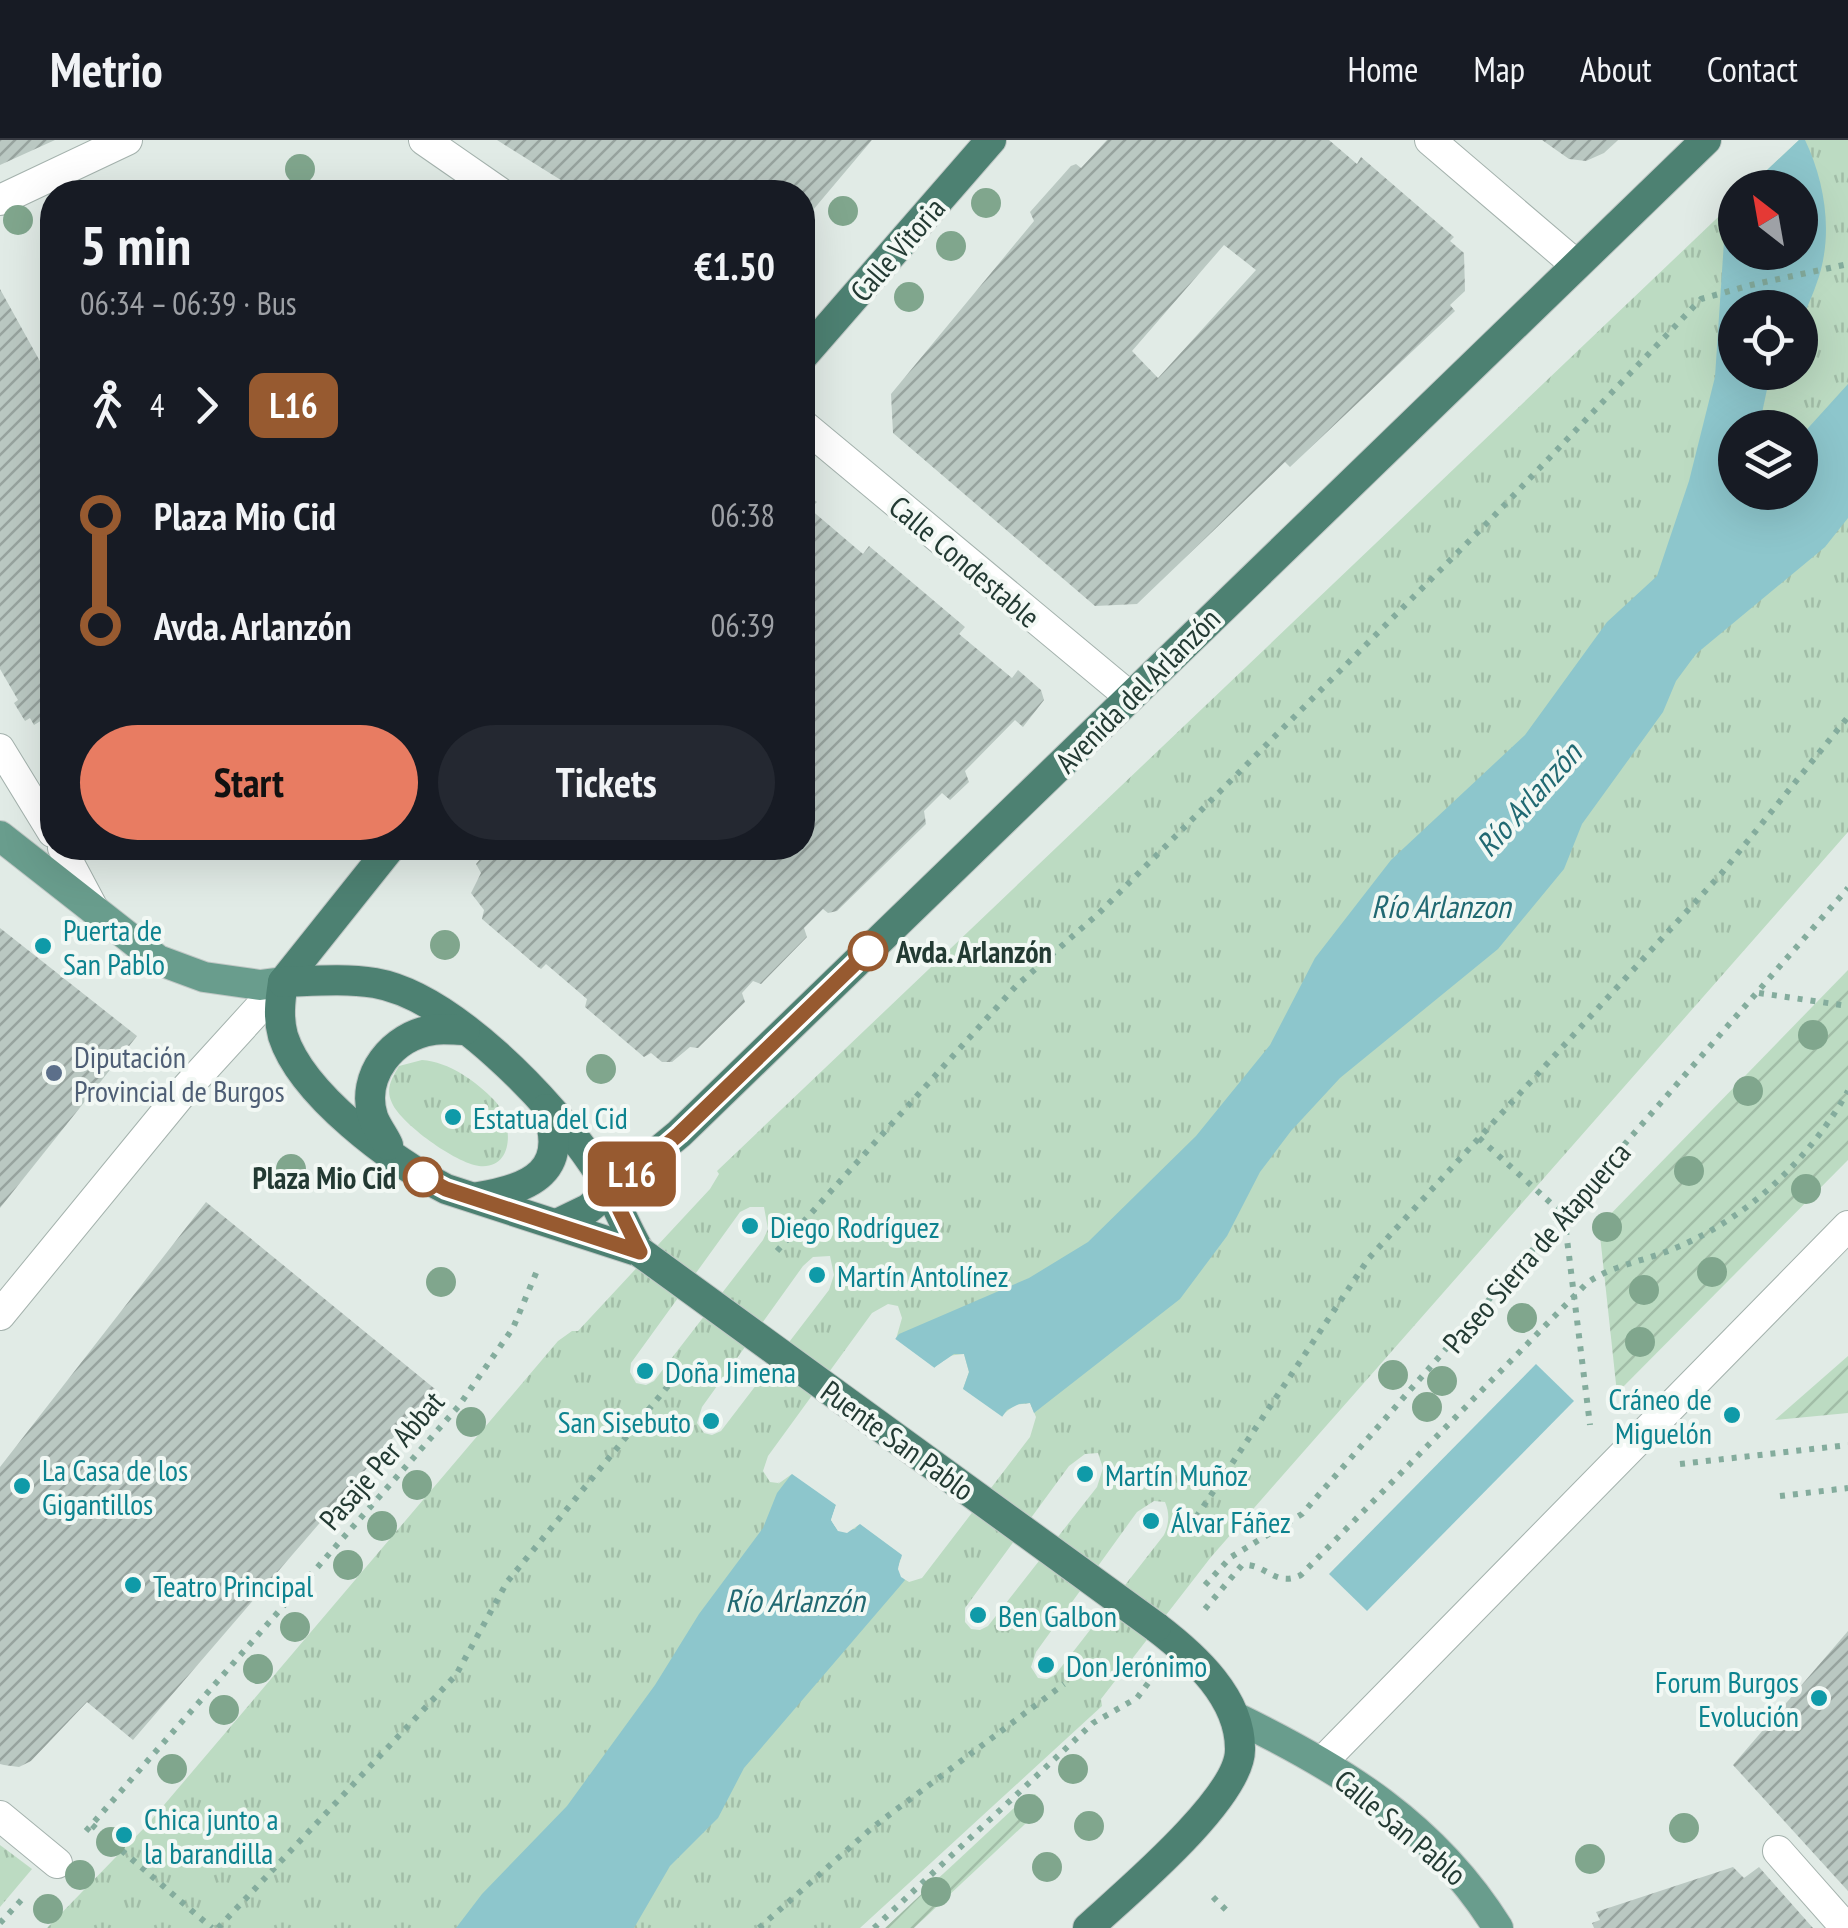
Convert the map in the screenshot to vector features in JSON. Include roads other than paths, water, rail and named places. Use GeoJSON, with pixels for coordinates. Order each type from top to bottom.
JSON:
{"type":"FeatureCollection","features":[{"type":"Feature","properties":{"kind":"highway","name":"Calle Vitoria"},"geometry":{"type":"LineString","coordinates":[[815,342],[991,140]]}},
{"type":"Feature","properties":{"kind":"highway","name":"Avenida del Arlanzón"},"geometry":{"type":"LineString","coordinates":[[556,1224],[588,1210],[679,1134],[1706,140]]}},
{"type":"Feature","properties":{"kind":"highway"},"geometry":{"type":"LineString","coordinates":[[380,860],[283,982],[279,1008],[283,1036],[294,1060],[327,1100],[422,1176],[446,1189],[640,1252]]}},
{"type":"Feature","properties":{"kind":"highway"},"geometry":{"type":"LineString","coordinates":[[283,982],[376,983],[406,992],[465,1030],[520,1074],[575,1138],[611,1192],[640,1252]]}},
{"type":"Feature","properties":{"kind":"highway"},"geometry":{"type":"LineString","coordinates":[[394,1156],[372,1116],[371,1086],[380,1062],[400,1041],[432,1030],[465,1030]]}},
{"type":"Feature","properties":{"kind":"highway"},"geometry":{"type":"LineString","coordinates":[[475,1198],[532,1183],[548,1164],[556,1146],[554,1128],[542,1098]]}},
{"type":"Feature","properties":{"kind":"highway","name":"Puente San Pablo"},"geometry":{"type":"LineString","coordinates":[[640,1252],[1178,1644],[1208,1674],[1235,1717]]}},
{"type":"Feature","properties":{"kind":"highway"},"geometry":{"type":"LineString","coordinates":[[1088,1928],[1171,1850],[1227,1788],[1241,1752],[1235,1717]]}},
{"type":"Feature","properties":{"kind":"main road"},"geometry":{"type":"LineString","coordinates":[[0,836],[158,960],[231,982],[283,982]]}},
{"type":"Feature","properties":{"kind":"main road","name":"Calle San Pablo"},"geometry":{"type":"LineString","coordinates":[[1235,1717],[1342,1772],[1427,1842],[1472,1887],[1498,1928]]}},
{"type":"Feature","properties":{"kind":"street"},"geometry":{"type":"LineString","coordinates":[[42,180],[127,140]]}},
{"type":"Feature","properties":{"kind":"street"},"geometry":{"type":"LineString","coordinates":[[424,140],[482,180]]}},
{"type":"Feature","properties":{"kind":"street"},"geometry":{"type":"LineString","coordinates":[[1430,140],[1575,264]]}},
{"type":"Feature","properties":{"kind":"street"},"geometry":{"type":"LineString","coordinates":[[0,200],[40,181]]}},
{"type":"Feature","properties":{"kind":"street","name":"Calle Condestable"},"geometry":{"type":"LineString","coordinates":[[815,435],[1129,696]]}},
{"type":"Feature","properties":{"kind":"street"},"geometry":{"type":"LineString","coordinates":[[0,1315],[181,1094],[283,982]]}},
{"type":"Feature","properties":{"kind":"street"},"geometry":{"type":"LineString","coordinates":[[1322,1762],[1848,1226]]}},
{"type":"Feature","properties":{"kind":"street"},"geometry":{"type":"LineString","coordinates":[[0,1816],[57,1863]]}},
{"type":"Feature","properties":{"kind":"street"},"geometry":{"type":"LineString","coordinates":[[1778,1850],[1846,1928]]}},
{"type":"Feature","properties":{"kind":"lane"},"geometry":{"type":"LineString","coordinates":[[0,748],[40,813]]}},
{"type":"Feature","properties":{"kind":"lane"},"geometry":{"type":"LineString","coordinates":[[68,860],[97,914]]}},
{"type":"Feature","properties":{"kind":"water"},"geometry":{"type":"Polygon","coordinates":[[[1799,140],[1805,140],[1816,170],[1767,170],[1799,140]]]}},
{"type":"Feature","properties":{"kind":"water"},"geometry":{"type":"Polygon","coordinates":[[[1818,175],[1826,230],[1822,267],[1814,290],[1721,290],[1722,270],[1818,270],[1818,175]]]}},
{"type":"Feature","properties":{"kind":"water"},"geometry":{"type":"Polygon","coordinates":[[[1718,332],[1718,390],[1767,390],[1763,410],[1718,410],[1718,510],[1818,510],[1818,417],[1848,384],[1848,518],[1825,547],[1696,654],[1676,681],[1663,712],[1582,824],[1564,869],[1498,949],[1340,1078],[1291,1131],[1260,1172],[1227,1236],[1180,1299],[1034,1413],[1030,1403],[1007,1410],[900,1560],[898,1569],[905,1580],[744,1768],[718,1818],[670,1866],[634,1928],[456,1928],[482,1894],[567,1806],[763,1528],[777,1493],[899,1334],[1029,1278],[1088,1242],[1196,1136],[1270,1045],[1315,958],[1391,860],[1525,735],[1607,622],[1657,576],[1689,481],[1715,377],[1718,332]],[[954,1354],[935,1367],[836,1505],[831,1520],[838,1531],[855,1529],[963,1389],[969,1372],[964,1354],[954,1354]]]}},
{"type":"Feature","properties":{"kind":"water"},"geometry":{"type":"Polygon","coordinates":[[[1536,1364],[1574,1401],[1367,1611],[1329,1574],[1536,1364]]]}},
{"type":"Feature","properties":{"kind":"place","name":"Puerta de San Pablo"},"geometry":{"type":"Point","coordinates":[43,946]}},
{"type":"Feature","properties":{"kind":"place","name":"Avda. Arlanzón"},"geometry":{"type":"Point","coordinates":[868,951]}},
{"type":"Feature","properties":{"kind":"place","name":"Diputación Provincial de Burgos"},"geometry":{"type":"Point","coordinates":[54,1073]}},
{"type":"Feature","properties":{"kind":"place","name":"Estatua del Cid"},"geometry":{"type":"Point","coordinates":[453,1117]}},
{"type":"Feature","properties":{"kind":"place","name":"Plaza Mio Cid"},"geometry":{"type":"Point","coordinates":[423,1177]}},
{"type":"Feature","properties":{"kind":"place","name":"Diego Rodríguez"},"geometry":{"type":"Point","coordinates":[750,1226]}},
{"type":"Feature","properties":{"kind":"place","name":"Martín Antolínez"},"geometry":{"type":"Point","coordinates":[817,1275]}},
{"type":"Feature","properties":{"kind":"place","name":"Doña Jimena"},"geometry":{"type":"Point","coordinates":[645,1371]}},
{"type":"Feature","properties":{"kind":"place","name":"Cráneo de Miguelón"},"geometry":{"type":"Point","coordinates":[1732,1415]}},
{"type":"Feature","properties":{"kind":"place","name":"San Sisebuto"},"geometry":{"type":"Point","coordinates":[711,1421]}},
{"type":"Feature","properties":{"kind":"place","name":"Martín Muñoz"},"geometry":{"type":"Point","coordinates":[1085,1474]}},
{"type":"Feature","properties":{"kind":"place","name":"La Casa de los Gigantillos"},"geometry":{"type":"Point","coordinates":[22,1486]}},
{"type":"Feature","properties":{"kind":"place","name":"Álvar Fáñez"},"geometry":{"type":"Point","coordinates":[1151,1521]}},
{"type":"Feature","properties":{"kind":"place","name":"Teatro Principal"},"geometry":{"type":"Point","coordinates":[133,1585]}},
{"type":"Feature","properties":{"kind":"place","name":"Ben Galbon"},"geometry":{"type":"Point","coordinates":[978,1615]}},
{"type":"Feature","properties":{"kind":"place","name":"Don Jerónimo"},"geometry":{"type":"Point","coordinates":[1046,1665]}},
{"type":"Feature","properties":{"kind":"place","name":"Forum Burgos Evolución"},"geometry":{"type":"Point","coordinates":[1819,1698]}},
{"type":"Feature","properties":{"kind":"place","name":"Chica junto a la barandilla"},"geometry":{"type":"Point","coordinates":[124,1835]}},
{"type":"Feature","properties":{"kind":"water label","name":"Río Arlanzón"},"geometry":{"type":"Point","coordinates":[1528,799]}},
{"type":"Feature","properties":{"kind":"water label","name":"Río Arlanzon"},"geometry":{"type":"Point","coordinates":[1441,906]}},
{"type":"Feature","properties":{"kind":"water label","name":"Río Arlanzón"},"geometry":{"type":"Point","coordinates":[795,1600]}}]}
